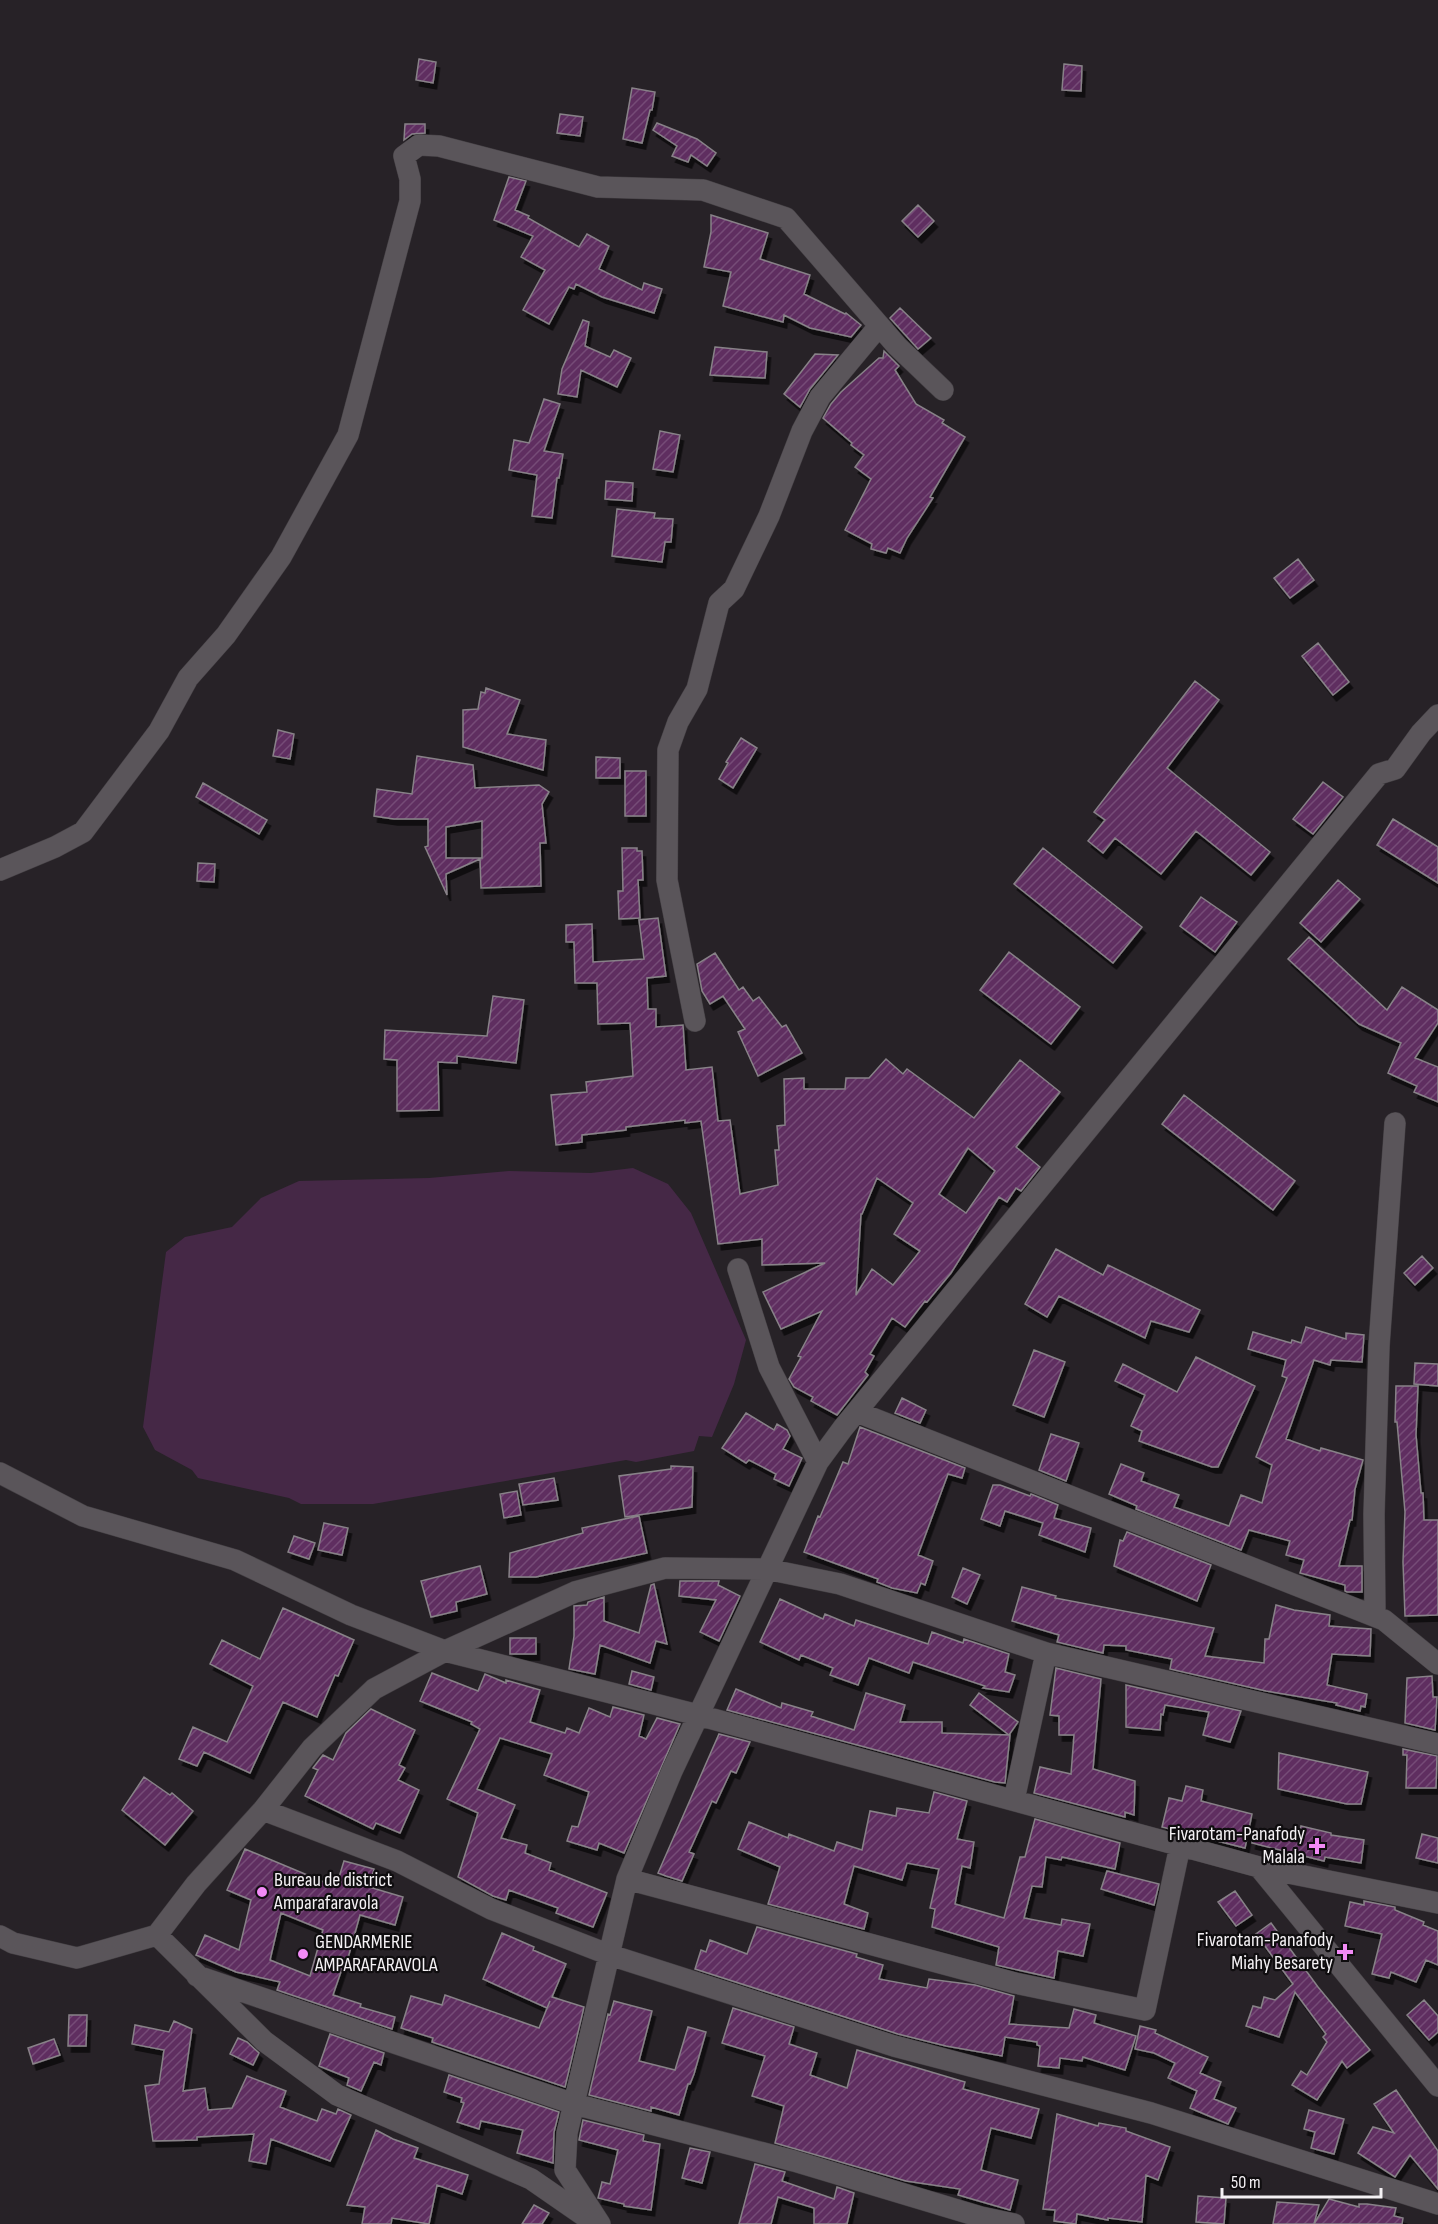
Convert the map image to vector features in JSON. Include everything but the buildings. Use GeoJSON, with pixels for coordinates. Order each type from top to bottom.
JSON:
{"type":"FeatureCollection","features":[{"type":"Feature","properties":{"kind":"street"},"geometry":{"type":"LineString","coordinates":[[0,870],[55,847],[83,832],[159,731],[188,678],[226,635],[281,557],[348,435],[410,201],[410,179],[404,156],[419,145],[439,146],[598,187],[703,190],[786,218],[897,346],[944,390]]}},
{"type":"Feature","properties":{"kind":"street"},"geometry":{"type":"LineString","coordinates":[[695,1021],[668,880],[668,750],[678,722],[697,689],[719,603],[734,589],[769,516],[802,431],[820,397],[879,326]]}},
{"type":"Feature","properties":{"kind":"street"},"geometry":{"type":"LineString","coordinates":[[598,2224],[565,2170],[567,2133],[627,1879],[672,1771],[818,1462],[1379,774],[1395,769],[1421,733],[1438,715]]}},
{"type":"Feature","properties":{"kind":"street"},"geometry":{"type":"LineString","coordinates":[[1375,1616],[1374,1514],[1379,1346],[1395,1123]]}},
{"type":"Feature","properties":{"kind":"street"},"geometry":{"type":"LineString","coordinates":[[738,1269],[769,1366],[818,1462]]}},
{"type":"Feature","properties":{"kind":"street"},"geometry":{"type":"LineString","coordinates":[[857,1412],[1375,1616],[1384,1620],[1438,1664]]}},
{"type":"Feature","properties":{"kind":"street"},"geometry":{"type":"LineString","coordinates":[[0,1473],[83,1516],[236,1560],[351,1615],[445,1651],[698,1715],[1259,1867],[1438,1903]]}},
{"type":"Feature","properties":{"kind":"street"},"geometry":{"type":"LineString","coordinates":[[0,1936],[13,1943],[77,1958],[157,1935],[196,1884],[263,1810],[312,1748],[374,1689],[445,1651],[575,1592],[665,1568],[766,1569],[840,1584],[1046,1653],[1438,1744]]}},
{"type":"Feature","properties":{"kind":"street"},"geometry":{"type":"LineString","coordinates":[[1014,1800],[1046,1653]]}},
{"type":"Feature","properties":{"kind":"street"},"geometry":{"type":"LineString","coordinates":[[263,1810],[397,1861],[491,1910],[610,1955],[894,2046],[1151,2114],[1438,2204]]}},
{"type":"Feature","properties":{"kind":"street"},"geometry":{"type":"LineString","coordinates":[[627,1879],[1004,1980],[1145,2010],[1180,1846]]}},
{"type":"Feature","properties":{"kind":"street"},"geometry":{"type":"LineString","coordinates":[[1259,1867],[1438,2086]]}},
{"type":"Feature","properties":{"kind":"street"},"geometry":{"type":"LineString","coordinates":[[157,1935],[264,2041],[337,2095],[531,2179],[598,2224]]}},
{"type":"Feature","properties":{"kind":"street"},"geometry":{"type":"LineString","coordinates":[[198,1976],[574,2104],[794,2162],[981,2217],[1014,2224]]}},
{"type":"Feature","properties":{"kind":"shaded area"},"geometry":{"type":"Polygon","coordinates":[[[633,1168],[668,1184],[691,1213],[746,1340],[734,1384],[712,1437],[699,1436],[694,1451],[636,1462],[626,1460],[373,1504],[301,1504],[289,1498],[198,1478],[192,1470],[155,1450],[143,1427],[166,1252],[185,1237],[232,1227],[261,1198],[299,1181],[429,1178],[509,1171],[591,1173],[633,1168]]]}},
{"type":"Feature","properties":{"kind":"place","name":"Fivarotam-Panafody Malala"},"geometry":{"type":"Point","coordinates":[1317,1846]}},
{"type":"Feature","properties":{"kind":"place","name":"Bureau de district Amparafaravola"},"geometry":{"type":"Point","coordinates":[262,1892]}},
{"type":"Feature","properties":{"kind":"place","name":"Fivarotam-Panafody Miahy Besarety"},"geometry":{"type":"Point","coordinates":[1345,1952]}},
{"type":"Feature","properties":{"kind":"place","name":"GENDARMERIE AMPARAFARAVOLA"},"geometry":{"type":"Point","coordinates":[303,1954]}}]}
